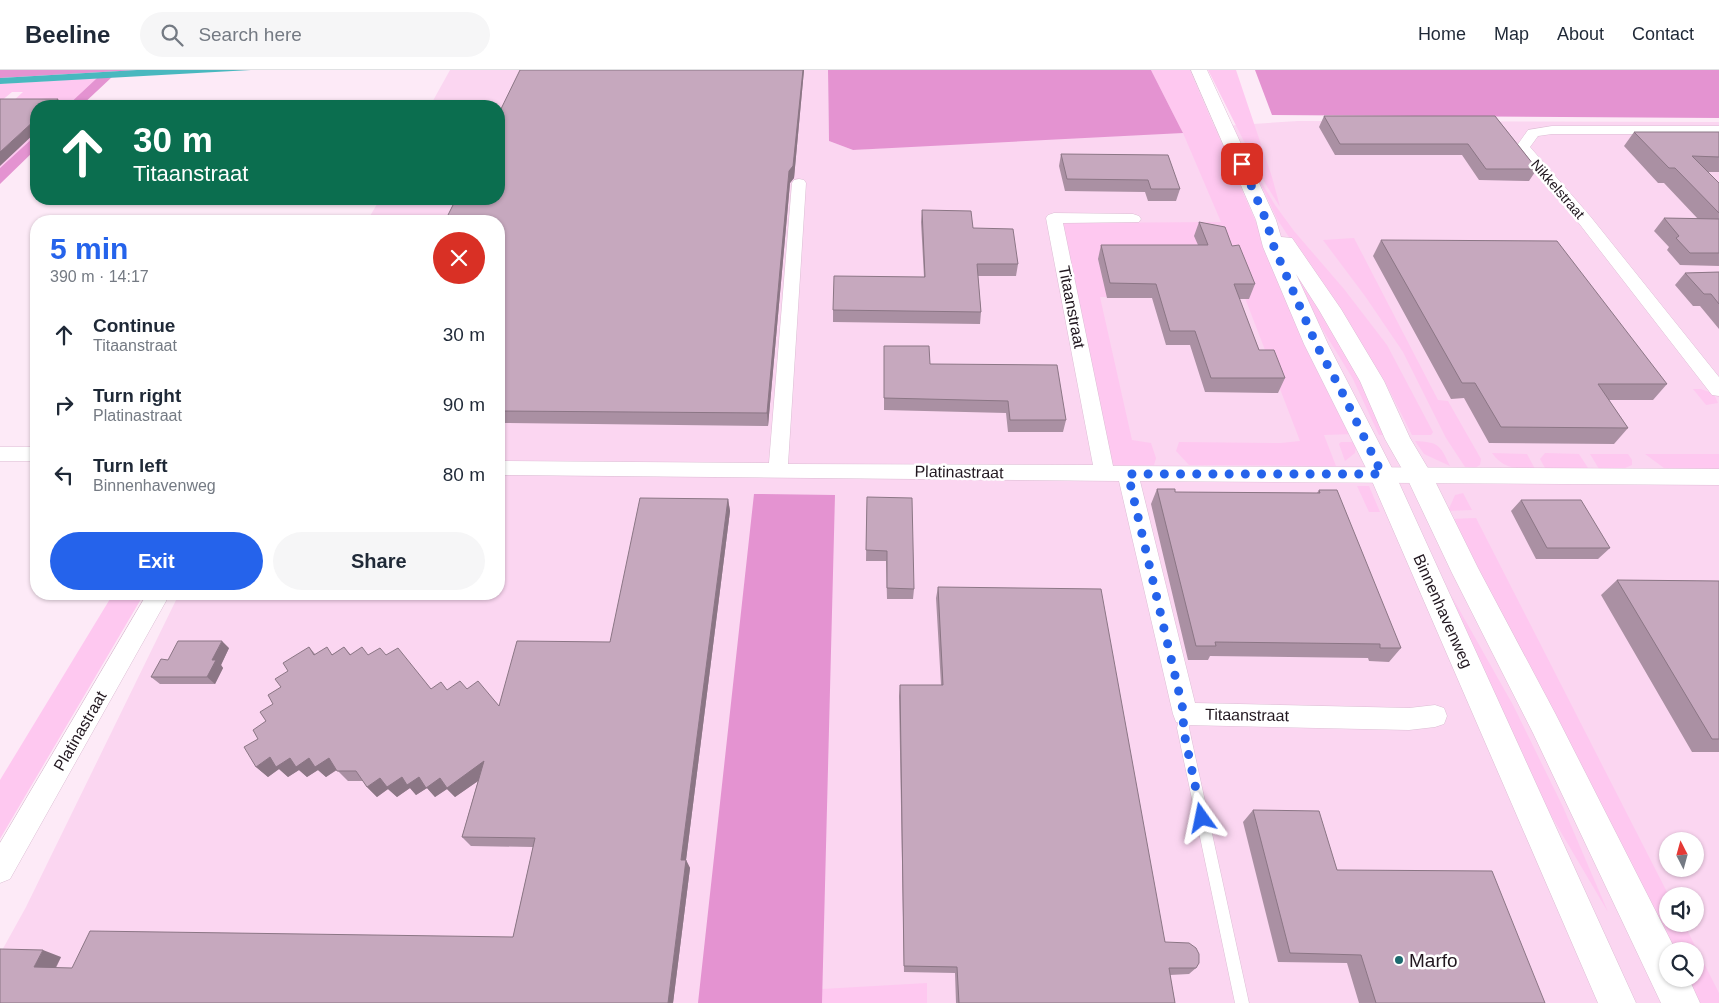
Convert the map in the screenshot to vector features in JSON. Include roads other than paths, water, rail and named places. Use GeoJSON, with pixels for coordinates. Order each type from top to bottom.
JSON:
{"type":"FeatureCollection","features":[{"type":"Feature","properties":{"kind":"main road","name":"Binnenhavenweg"},"geometry":{"type":"LineString","coordinates":[[1199,70],[1266,220],[1274,247],[1316,344],[1382,474],[1617,1003]]}},
{"type":"Feature","properties":{"kind":"main road","name":"Binnenhavenweg"},"geometry":{"type":"LineString","coordinates":[[1266,220],[1288,247],[1344,332],[1419,475],[1659,957]]}},
{"type":"Feature","properties":{"kind":"main road"},"geometry":{"type":"LineString","coordinates":[[1673,987],[1680,1003]]}},
{"type":"Feature","properties":{"kind":"street","name":"Nikkelstraat"},"geometry":{"type":"LineString","coordinates":[[1719,130],[1552,130],[1533,133],[1523,147],[1584,219],[1719,390]]}},
{"type":"Feature","properties":{"kind":"street"},"geometry":{"type":"LineString","coordinates":[[778,470],[799,183]]}},
{"type":"Feature","properties":{"kind":"street","name":"Titaanstraat"},"geometry":{"type":"LineString","coordinates":[[1105,474],[1054,218],[1133,219]]}},
{"type":"Feature","properties":{"kind":"street"},"geometry":{"type":"LineString","coordinates":[[0,454],[30,454]]}},
{"type":"Feature","properties":{"kind":"street","name":"Platinastraat"},"geometry":{"type":"LineString","coordinates":[[505,468],[1419,475]]}},
{"type":"Feature","properties":{"kind":"street","name":"Titaanstraat"},"geometry":{"type":"LineString","coordinates":[[1128,474],[1184,714],[1409,718],[1435,716]]}},
{"type":"Feature","properties":{"kind":"street"},"geometry":{"type":"LineString","coordinates":[[1419,475],[1601,478],[1719,477]]}},
{"type":"Feature","properties":{"kind":"street","name":"Platinastraat"},"geometry":{"type":"LineString","coordinates":[[0,869],[156,600]]}},
{"type":"Feature","properties":{"kind":"lane"},"geometry":{"type":"LineString","coordinates":[[1184,714],[1183,728],[1242,1003]]}},
{"type":"Feature","properties":{"kind":"water"},"geometry":{"type":"Polygon","coordinates":[[[137,70],[251,70],[0,84],[0,78],[137,70]]]}},
{"type":"Feature","properties":{"kind":"place","name":"Marfo"},"geometry":{"type":"Point","coordinates":[1399,960]}}]}
